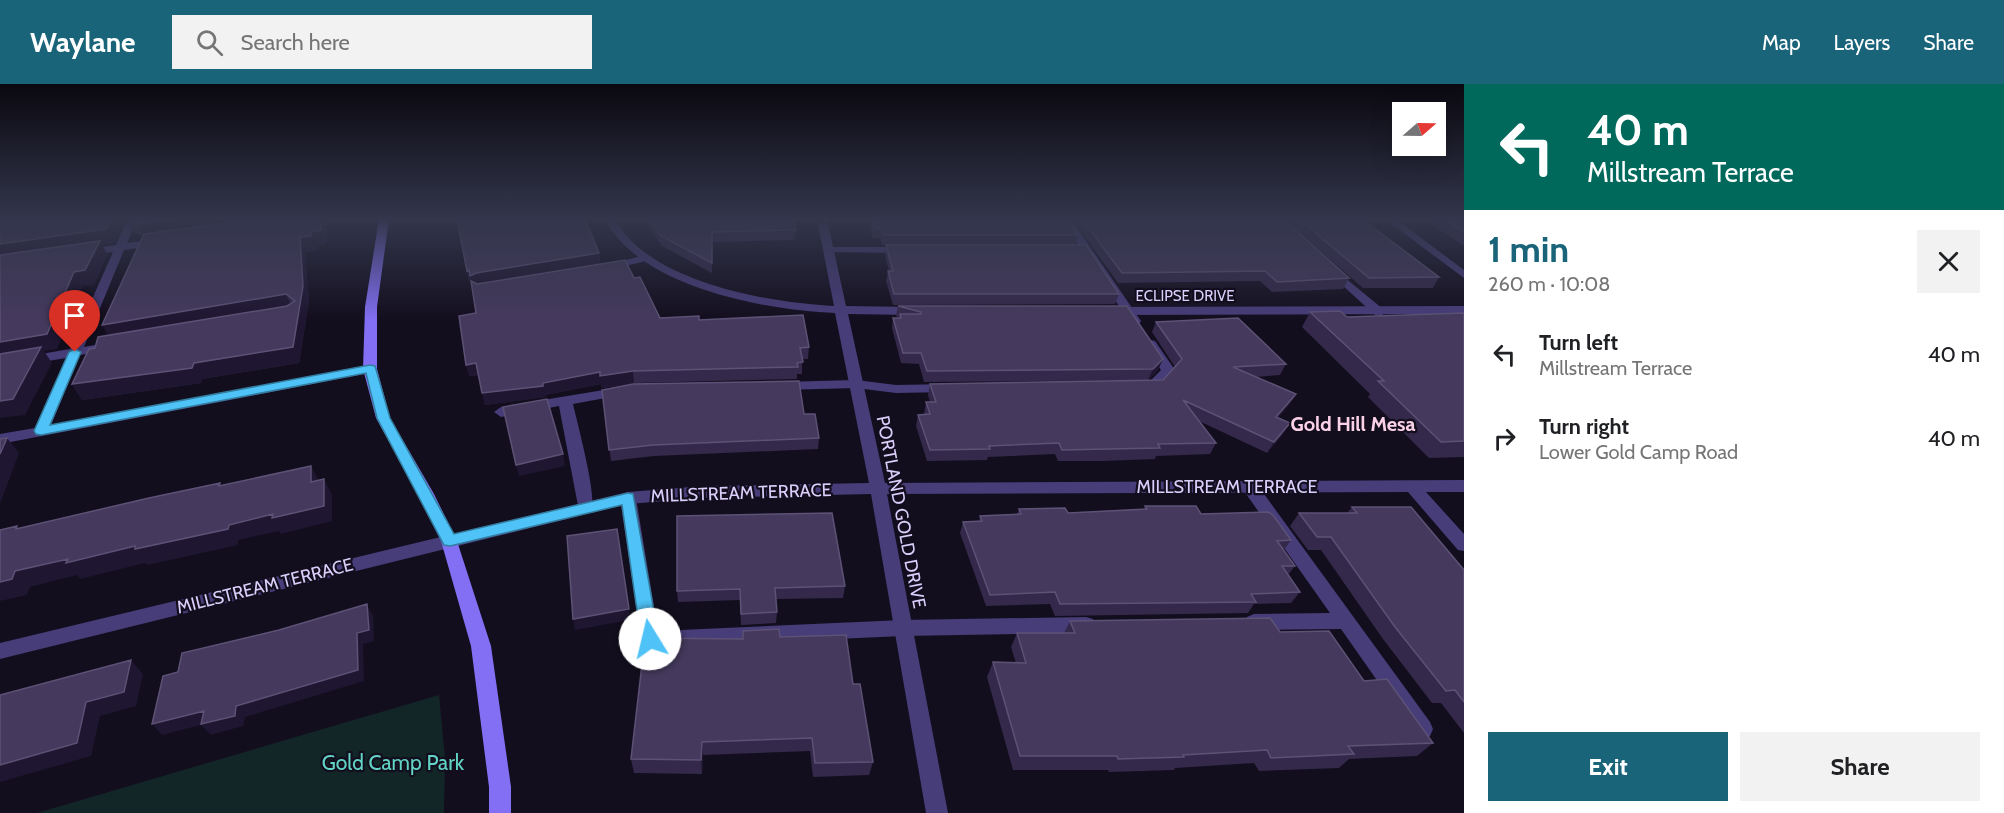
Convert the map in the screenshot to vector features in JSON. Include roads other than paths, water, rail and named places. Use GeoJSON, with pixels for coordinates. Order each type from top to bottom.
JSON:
{"type":"FeatureCollection","features":[{"type":"Feature","properties":{"kind":"street"},"geometry":{"type":"LineString","coordinates":[[76,254],[82,253]]}},
{"type":"Feature","properties":{"kind":"street"},"geometry":{"type":"LineString","coordinates":[[41,431],[117,253]]}},
{"type":"Feature","properties":{"kind":"street"},"geometry":{"type":"LineString","coordinates":[[379,253],[371,308],[370,369],[383,418],[450,541],[481,646],[500,787],[500,813]]}},
{"type":"Feature","properties":{"kind":"street"},"geometry":{"type":"LineString","coordinates":[[640,253],[686,279],[724,294],[794,309],[925,311]]}},
{"type":"Feature","properties":{"kind":"street","name":"PORTLAND GOLD DRIVE"},"geometry":{"type":"LineString","coordinates":[[829,253],[878,489],[881,517],[937,813]]}},
{"type":"Feature","properties":{"kind":"street"},"geometry":{"type":"LineString","coordinates":[[1083,253],[1128,311],[1168,370],[1153,386],[1129,387]]}},
{"type":"Feature","properties":{"kind":"street"},"geometry":{"type":"LineString","coordinates":[[1435,253],[1464,275]]}},
{"type":"Feature","properties":{"kind":"street"},"geometry":{"type":"LineString","coordinates":[[591,270],[646,258]]}},
{"type":"Feature","properties":{"kind":"street"},"geometry":{"type":"LineString","coordinates":[[1326,265],[1379,312]]}},
{"type":"Feature","properties":{"kind":"street","name":"ECLIPSE DRIVE"},"geometry":{"type":"LineString","coordinates":[[1092,311],[1464,310]]}},
{"type":"Feature","properties":{"kind":"street"},"geometry":{"type":"LineString","coordinates":[[0,365],[121,345]]}},
{"type":"Feature","properties":{"kind":"street"},"geometry":{"type":"LineString","coordinates":[[0,438],[370,369]]}},
{"type":"Feature","properties":{"kind":"street"},"geometry":{"type":"LineString","coordinates":[[764,386],[856,384],[896,389],[966,388]]}},
{"type":"Feature","properties":{"kind":"street"},"geometry":{"type":"LineString","coordinates":[[501,412],[634,389]]}},
{"type":"Feature","properties":{"kind":"street"},"geometry":{"type":"LineString","coordinates":[[565,400],[585,507]]}},
{"type":"Feature","properties":{"kind":"street"},"geometry":{"type":"LineString","coordinates":[[1412,486],[1464,545]]}},
{"type":"Feature","properties":{"kind":"street","name":"MILLSTREAM TERRACE"},"geometry":{"type":"LineString","coordinates":[[0,651],[628,498],[703,492],[878,489],[1464,486]]}},
{"type":"Feature","properties":{"kind":"street"},"geometry":{"type":"LineString","coordinates":[[1250,487],[1425,732]]}},
{"type":"Feature","properties":{"kind":"street"},"geometry":{"type":"LineString","coordinates":[[628,498],[650,639],[903,628],[1110,624]]}},
{"type":"Feature","properties":{"kind":"street"},"geometry":{"type":"LineString","coordinates":[[1240,622],[1346,621]]}},
{"type":"Feature","properties":{"kind":"district","name":"Gold Hill Mesa"},"geometry":{"type":"Point","coordinates":[1353,424]}},
{"type":"Feature","properties":{"kind":"park label","name":"Gold Camp Park"},"geometry":{"type":"Point","coordinates":[393,762]}}]}
